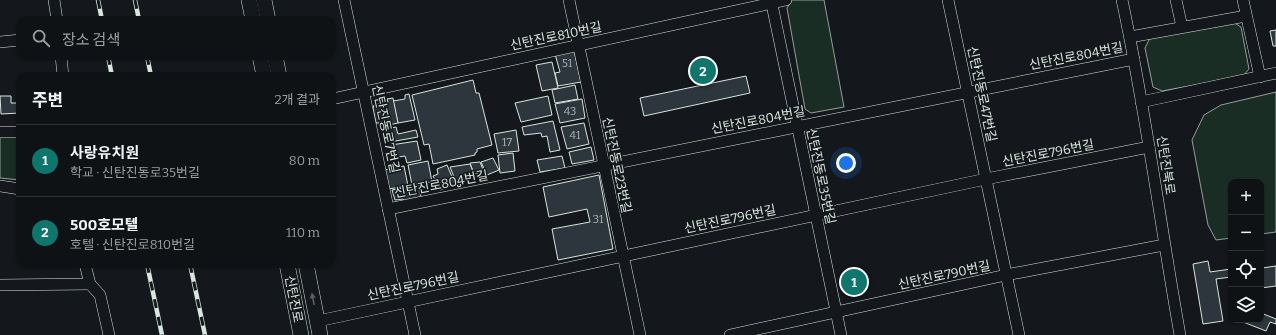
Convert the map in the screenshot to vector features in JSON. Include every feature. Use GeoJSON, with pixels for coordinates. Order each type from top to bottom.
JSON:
{"type":"FeatureCollection","features":[{"type":"Feature","properties":{"kind":"main road"},"geometry":{"type":"LineString","coordinates":[[249,0],[252,16]]}},
{"type":"Feature","properties":{"kind":"main road"},"geometry":{"type":"LineString","coordinates":[[264,0],[267,16]]}},
{"type":"Feature","properties":{"kind":"main road"},"geometry":{"type":"LineString","coordinates":[[261,60],[263,72]]}},
{"type":"Feature","properties":{"kind":"main road"},"geometry":{"type":"LineString","coordinates":[[276,60],[278,72]]}},
{"type":"Feature","properties":{"kind":"main road","name":"신탄진로"},"geometry":{"type":"LineString","coordinates":[[288,268],[301,335]]}},
{"type":"Feature","properties":{"kind":"main road","name":"신탄진로"},"geometry":{"type":"LineString","coordinates":[[307,268],[319,328]]}},
{"type":"Feature","properties":{"kind":"street"},"geometry":{"type":"LineString","coordinates":[[54,0],[56,16]]}},
{"type":"Feature","properties":{"kind":"street","name":"신탄진동로7번길"},"geometry":{"type":"LineString","coordinates":[[344,0],[415,335]]}},
{"type":"Feature","properties":{"kind":"street","name":"신탄진동로23번길"},"geometry":{"type":"LineString","coordinates":[[569,0],[622,256],[640,335]]}},
{"type":"Feature","properties":{"kind":"street","name":"신탄진로810번길"},"geometry":{"type":"LineString","coordinates":[[336,98],[578,46],[771,2],[786,0]]}},
{"type":"Feature","properties":{"kind":"street","name":"신탄진동로47번길"},"geometry":{"type":"LineString","coordinates":[[948,0],[1019,335]]}},
{"type":"Feature","properties":{"kind":"street","name":"신탄진북로"},"geometry":{"type":"LineString","coordinates":[[1122,0],[1134,59],[1180,335]]}},
{"type":"Feature","properties":{"kind":"street"},"geometry":{"type":"LineString","coordinates":[[1176,0],[1182,27]]}},
{"type":"Feature","properties":{"kind":"street"},"geometry":{"type":"LineString","coordinates":[[1242,0],[1260,77]]}},
{"type":"Feature","properties":{"kind":"street","name":"신탄진동로35번길"},"geometry":{"type":"LineString","coordinates":[[771,2],[840,335]]}},
{"type":"Feature","properties":{"kind":"street"},"geometry":{"type":"LineString","coordinates":[[1130,37],[1246,16]]}},
{"type":"Feature","properties":{"kind":"street"},"geometry":{"type":"LineString","coordinates":[[0,42],[16,40]]}},
{"type":"Feature","properties":{"kind":"street","name":"신탄진로804번길"},"geometry":{"type":"LineString","coordinates":[[388,209],[1134,59]]}},
{"type":"Feature","properties":{"kind":"street"},"geometry":{"type":"LineString","coordinates":[[61,60],[63,72]]}},
{"type":"Feature","properties":{"kind":"street"},"geometry":{"type":"LineString","coordinates":[[1141,102],[1276,74]]}},
{"type":"Feature","properties":{"kind":"street"},"geometry":{"type":"LineString","coordinates":[[0,132],[16,132]]}},
{"type":"Feature","properties":{"kind":"street","name":"신탄진로796번길"},"geometry":{"type":"LineString","coordinates":[[319,328],[409,302],[986,179],[1149,147]]}},
{"type":"Feature","properties":{"kind":"street"},"geometry":{"type":"LineString","coordinates":[[0,186],[16,188]]}},
{"type":"Feature","properties":{"kind":"street","name":"신탄진로790번길"},"geometry":{"type":"LineString","coordinates":[[730,335],[1006,275],[1164,245]]}},
{"type":"Feature","properties":{"kind":"street"},"geometry":{"type":"LineString","coordinates":[[86,268],[90,284],[100,295],[109,335]]}},
{"type":"Feature","properties":{"kind":"street"},"geometry":{"type":"LineString","coordinates":[[0,285],[90,284]]}},
{"type":"Feature","properties":{"kind":"green space"},"geometry":{"type":"Polygon","coordinates":[[[792,0],[824,0],[844,107],[811,113],[805,109],[787,8],[792,0]]]}},
{"type":"Feature","properties":{"kind":"green space"},"geometry":{"type":"Polygon","coordinates":[[[1233,22],[1241,27],[1249,69],[1243,76],[1162,91],[1153,87],[1145,48],[1150,38],[1233,22]]]}},
{"type":"Feature","properties":{"kind":"green space"},"geometry":{"type":"Polygon","coordinates":[[[1276,92],[1276,232],[1264,234],[1264,179],[1228,179],[1228,238],[1216,240],[1208,225],[1192,140],[1204,115],[1221,105],[1276,92]]]}},
{"type":"Feature","properties":{"kind":"green space"},"geometry":{"type":"Polygon","coordinates":[[[0,132],[16,132],[16,180],[0,178],[0,132]]]}},
{"type":"Feature","properties":{"kind":"building"},"geometry":{"type":"Polygon","coordinates":[[[1276,30],[1276,46],[1273,46],[1270,31],[1276,30]]]}},
{"type":"Feature","properties":{"kind":"building"},"geometry":{"type":"Polygon","coordinates":[[[574,50],[581,82],[558,86],[555,73],[560,72],[555,54],[574,50]]]}},
{"type":"Feature","properties":{"kind":"building"},"geometry":{"type":"Polygon","coordinates":[[[552,62],[558,88],[542,91],[536,65],[552,62]]]}},
{"type":"Feature","properties":{"kind":"building"},"geometry":{"type":"Polygon","coordinates":[[[746,76],[750,93],[644,116],[640,98],[746,76]]]}},
{"type":"Feature","properties":{"kind":"building"},"geometry":{"type":"Polygon","coordinates":[[[473,80],[476,93],[479,93],[492,145],[477,149],[475,155],[433,164],[429,144],[424,145],[412,95],[473,80]]]}},
{"type":"Feature","properties":{"kind":"building"},"geometry":{"type":"Polygon","coordinates":[[[575,85],[578,99],[555,103],[552,90],[575,85]]]}},
{"type":"Feature","properties":{"kind":"building"},"geometry":{"type":"Polygon","coordinates":[[[409,94],[415,120],[398,123],[393,101],[405,99],[405,95],[409,94]]]}},
{"type":"Feature","properties":{"kind":"building"},"geometry":{"type":"Polygon","coordinates":[[[0,96],[11,96],[11,103],[16,103],[16,113],[1,114],[0,96]]]}},
{"type":"Feature","properties":{"kind":"building"},"geometry":{"type":"Polygon","coordinates":[[[548,96],[552,115],[521,122],[515,103],[548,96]]]}},
{"type":"Feature","properties":{"kind":"building"},"geometry":{"type":"Polygon","coordinates":[[[393,98],[398,123],[380,127],[379,123],[376,123],[373,109],[374,105],[388,102],[387,99],[393,98]]]}},
{"type":"Feature","properties":{"kind":"building"},"geometry":{"type":"Polygon","coordinates":[[[582,99],[585,118],[560,123],[555,104],[582,99]]]}},
{"type":"Feature","properties":{"kind":"building"},"geometry":{"type":"Polygon","coordinates":[[[553,121],[560,150],[550,152],[547,136],[542,137],[541,133],[524,135],[522,127],[553,121]]]}},
{"type":"Feature","properties":{"kind":"building"},"geometry":{"type":"Polygon","coordinates":[[[584,123],[589,144],[567,149],[561,127],[584,123]]]}},
{"type":"Feature","properties":{"kind":"building"},"geometry":{"type":"Polygon","coordinates":[[[396,127],[398,134],[416,130],[418,137],[390,142],[386,129],[396,127]]]}},
{"type":"Feature","properties":{"kind":"building"},"geometry":{"type":"Polygon","coordinates":[[[516,130],[519,151],[498,153],[494,134],[516,130]]]}},
{"type":"Feature","properties":{"kind":"building"},"geometry":{"type":"Polygon","coordinates":[[[417,141],[421,160],[407,163],[405,156],[392,158],[391,145],[417,141]]]}},
{"type":"Feature","properties":{"kind":"building"},"geometry":{"type":"Polygon","coordinates":[[[591,147],[594,160],[572,164],[569,152],[591,147]]]}},
{"type":"Feature","properties":{"kind":"building"},"geometry":{"type":"Polygon","coordinates":[[[513,153],[515,171],[500,173],[498,155],[513,153]]]}},
{"type":"Feature","properties":{"kind":"building"},"geometry":{"type":"Polygon","coordinates":[[[562,156],[565,168],[540,172],[537,160],[562,156]]]}},
{"type":"Feature","properties":{"kind":"building"},"geometry":{"type":"Polygon","coordinates":[[[493,158],[499,170],[487,175],[481,162],[493,158]]]}},
{"type":"Feature","properties":{"kind":"building"},"geometry":{"type":"Polygon","coordinates":[[[428,161],[432,182],[412,185],[408,165],[428,161]]]}},
{"type":"Feature","properties":{"kind":"building"},"geometry":{"type":"Polygon","coordinates":[[[480,162],[484,172],[474,174],[470,163],[480,162]]]}},
{"type":"Feature","properties":{"kind":"building"},"geometry":{"type":"Polygon","coordinates":[[[470,164],[475,177],[460,183],[461,186],[458,187],[450,167],[470,164]]]}},
{"type":"Feature","properties":{"kind":"building"},"geometry":{"type":"Polygon","coordinates":[[[447,165],[455,184],[440,190],[433,176],[438,174],[437,169],[447,165]]]}},
{"type":"Feature","properties":{"kind":"building"},"geometry":{"type":"Polygon","coordinates":[[[404,166],[408,186],[388,189],[384,170],[404,166]]]}},
{"type":"Feature","properties":{"kind":"building"},"geometry":{"type":"Polygon","coordinates":[[[599,175],[613,249],[558,260],[552,229],[590,222],[587,209],[549,217],[543,187],[599,175]]]}},
{"type":"Feature","properties":{"kind":"building"},"geometry":{"type":"Polygon","coordinates":[[[419,185],[421,197],[404,201],[403,199],[395,200],[392,190],[419,185]]]}},
{"type":"Feature","properties":{"kind":"building"},"geometry":{"type":"Polygon","coordinates":[[[1208,261],[1210,272],[1228,269],[1228,277],[1216,279],[1223,321],[1203,324],[1193,264],[1208,261]]]}},
{"type":"Feature","properties":{"kind":"building"},"geometry":{"type":"Polygon","coordinates":[[[1276,266],[1276,286],[1264,288],[1264,268],[1276,266]]]}},
{"type":"Feature","properties":{"kind":"building"},"geometry":{"type":"Polygon","coordinates":[[[1264,314],[1276,319],[1276,324],[1270,322],[1266,331],[1246,323],[1264,323],[1264,314]]]}},
{"type":"Feature","properties":{"kind":"railway"},"geometry":{"type":"LineString","coordinates":[[98,0],[101,16]]}},
{"type":"Feature","properties":{"kind":"railway"},"geometry":{"type":"LineString","coordinates":[[135,0],[138,16]]}},
{"type":"Feature","properties":{"kind":"railway"},"geometry":{"type":"LineString","coordinates":[[109,60],[111,72]]}},
{"type":"Feature","properties":{"kind":"railway"},"geometry":{"type":"LineString","coordinates":[[148,60],[150,72]]}},
{"type":"Feature","properties":{"kind":"railway"},"geometry":{"type":"LineString","coordinates":[[148,268],[162,335]]}},
{"type":"Feature","properties":{"kind":"railway"},"geometry":{"type":"LineString","coordinates":[[191,268],[205,335]]}},
{"type":"Feature","properties":{"kind":"place","name":"500호모텔"},"geometry":{"type":"Point","coordinates":[703,71]}},
{"type":"Feature","properties":{"kind":"place","name":"사랑유치원"},"geometry":{"type":"Point","coordinates":[854,282]}}]}
